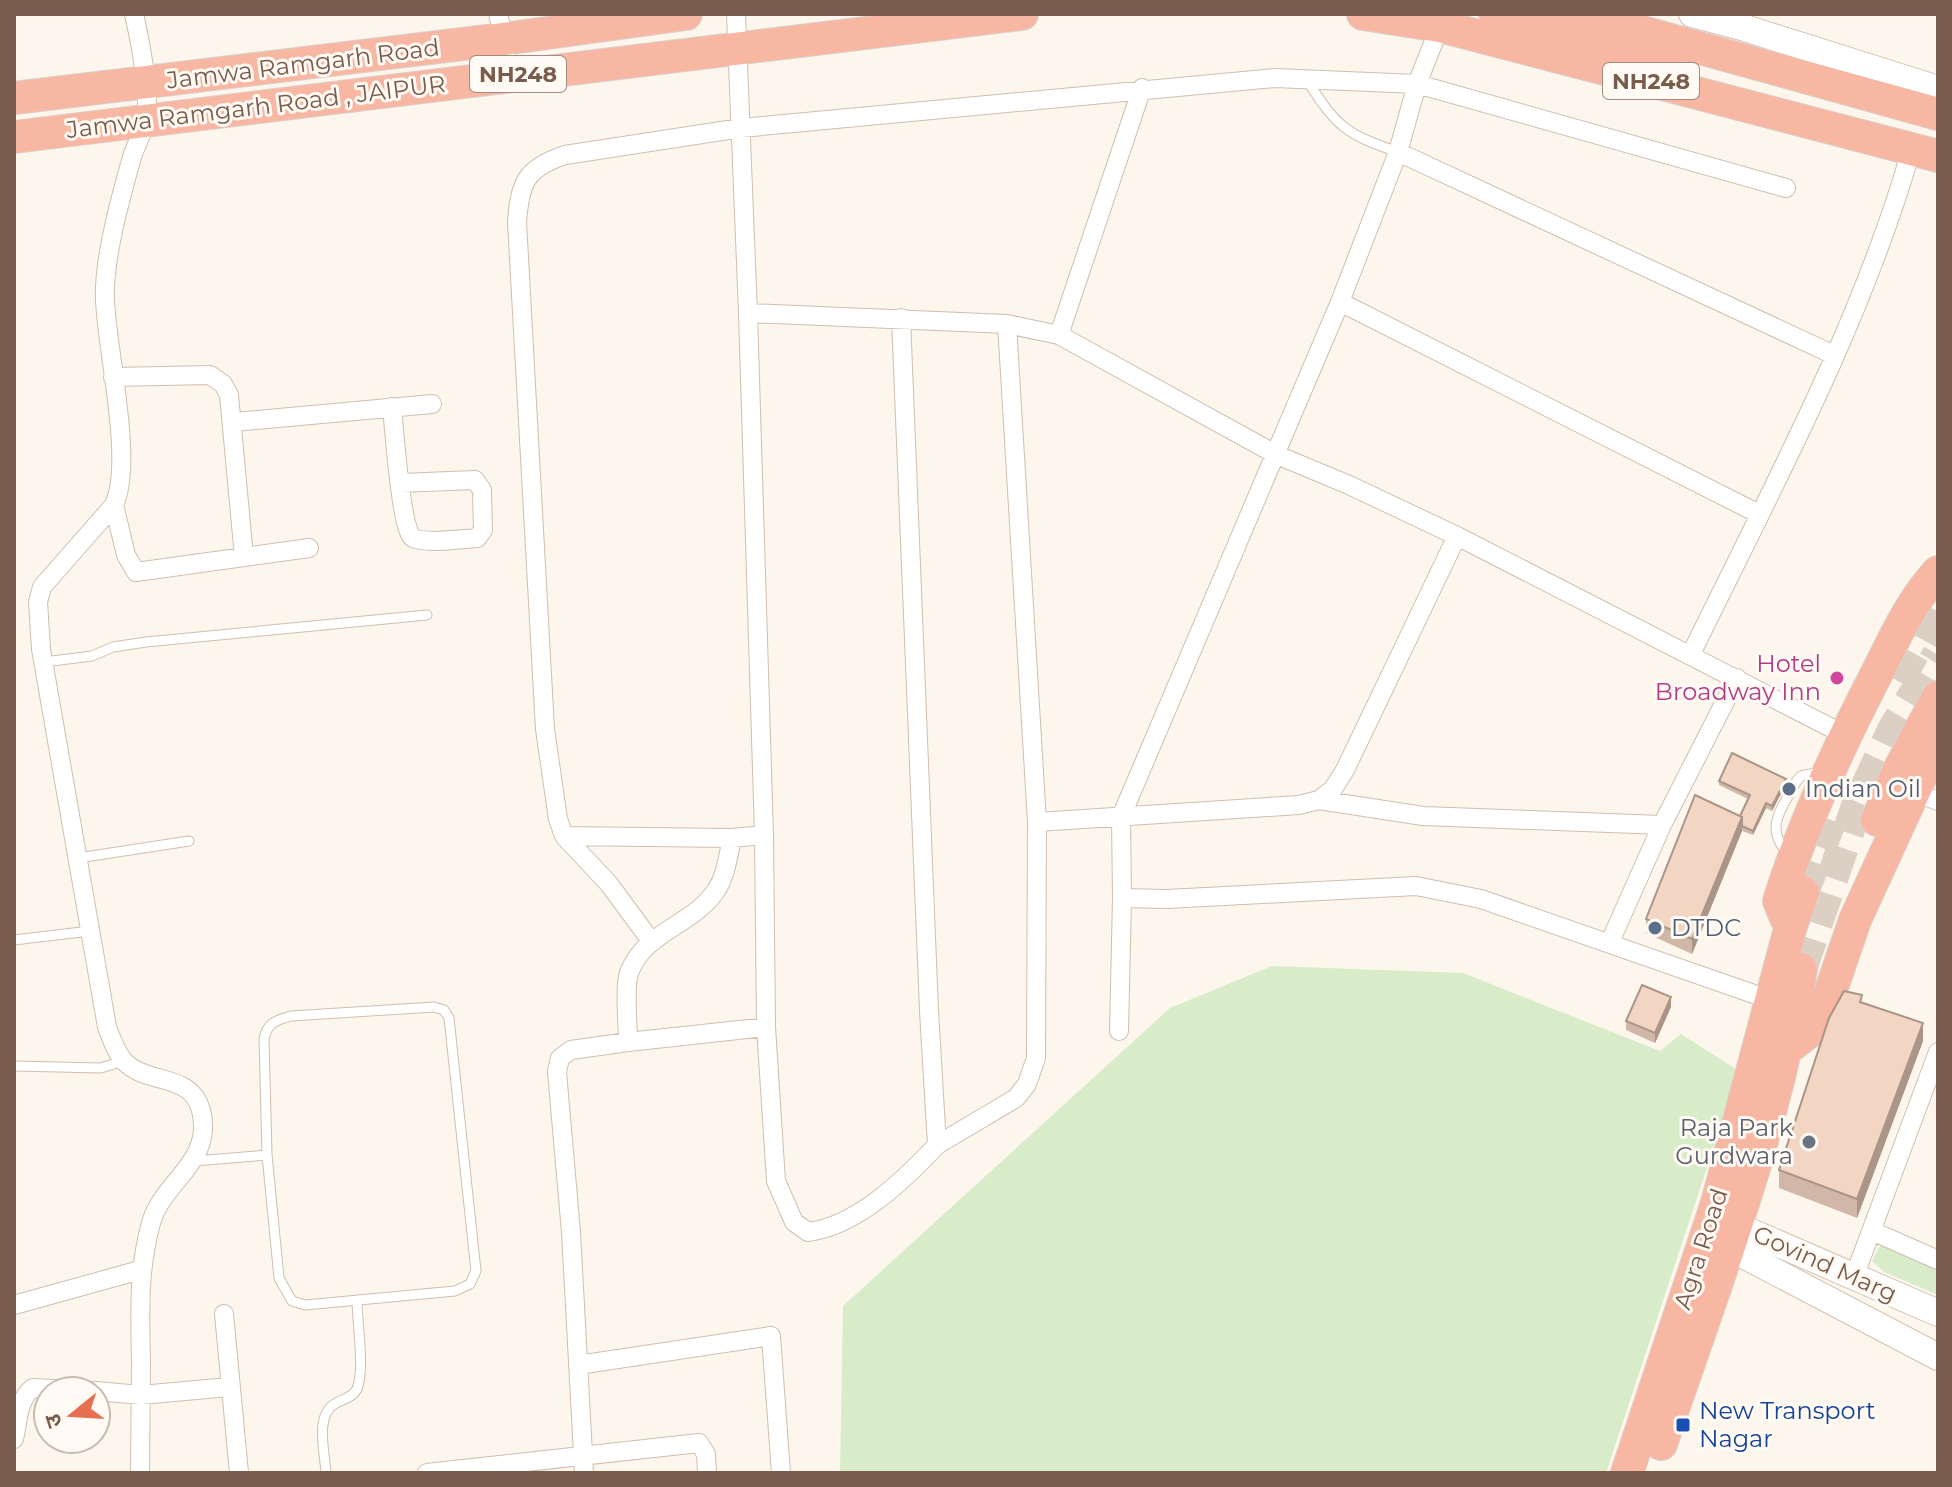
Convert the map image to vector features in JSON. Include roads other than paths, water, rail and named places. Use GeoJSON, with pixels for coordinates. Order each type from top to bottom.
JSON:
{"type":"FeatureCollection","features":[{"type":"Feature","properties":{"kind":"highway","name":"Jamwa Ramgarh Road"},"geometry":{"type":"LineString","coordinates":[[14,98],[145,83],[501,27],[686,14]]}},
{"type":"Feature","properties":{"kind":"highway","name":"Jamwa Ramgarh Road , JAIPUR"},"geometry":{"type":"LineString","coordinates":[[14,137],[1022,14]]}},
{"type":"Feature","properties":{"kind":"highway","name":"NH248"},"geometry":{"type":"LineString","coordinates":[[1363,14],[1440,26],[1929,149]]}},
{"type":"Feature","properties":{"kind":"highway","name":"NH248"},"geometry":{"type":"LineString","coordinates":[[1577,14],[1938,114]]}},
{"type":"Feature","properties":{"kind":"highway"},"geometry":{"type":"LineString","coordinates":[[1497,15],[1929,149]]}},
{"type":"Feature","properties":{"kind":"highway"},"geometry":{"type":"LineString","coordinates":[[1790,929],[1779,901],[1813,804],[1845,735],[1924,588],[1938,572]]}},
{"type":"Feature","properties":{"kind":"highway"},"geometry":{"type":"LineString","coordinates":[[1782,1006],[1807,997],[1858,864],[1900,768],[1938,697]]}},
{"type":"Feature","properties":{"kind":"highway"},"geometry":{"type":"LineString","coordinates":[[1784,1051],[1811,1030],[1823,1010],[1855,920],[1926,797],[1938,739]]}},
{"type":"Feature","properties":{"kind":"highway","name":"Agra Road"},"geometry":{"type":"LineString","coordinates":[[1627,1473],[1720,1232],[1782,1006],[1790,929],[1803,892]]}},
{"type":"Feature","properties":{"kind":"highway"},"geometry":{"type":"LineString","coordinates":[[1650,1473],[1720,1232],[1769,1117],[1784,1051],[1782,1006],[1801,969]]}},
{"type":"Feature","properties":{"kind":"street"},"geometry":{"type":"LineString","coordinates":[[134,14],[145,83],[146,120],[132,155],[108,258],[105,298],[121,490],[114,505],[42,587],[38,621],[107,1027],[123,1061],[140,1073],[177,1082],[192,1091],[201,1111],[202,1141],[194,1161],[155,1212],[140,1270],[140,1473]]}},
{"type":"Feature","properties":{"kind":"street"},"geometry":{"type":"LineString","coordinates":[[736,14],[764,835],[766,1027],[776,1181],[794,1222],[808,1232],[827,1229],[851,1219],[916,1167],[937,1145],[1016,1098],[1032,1073],[1036,1058],[1037,822],[1007,324]]}},
{"type":"Feature","properties":{"kind":"street"},"geometry":{"type":"LineString","coordinates":[[1692,14],[1746,21],[1938,89]]}},
{"type":"Feature","properties":{"kind":"street"},"geometry":{"type":"LineString","coordinates":[[1119,1031],[1121,817],[1340,302],[1398,152],[1417,84],[1440,26]]}},
{"type":"Feature","properties":{"kind":"street"},"geometry":{"type":"LineString","coordinates":[[501,27],[508,75]]}},
{"type":"Feature","properties":{"kind":"street"},"geometry":{"type":"LineString","coordinates":[[651,941],[609,884],[564,836],[558,819],[545,729],[517,222],[519,197],[529,174],[542,163],[565,155],[741,128],[1142,88],[1275,78],[1417,84],[1786,188]]}},
{"type":"Feature","properties":{"kind":"street"},"geometry":{"type":"LineString","coordinates":[[1059,335],[1142,88]]}},
{"type":"Feature","properties":{"kind":"street"},"geometry":{"type":"LineString","coordinates":[[1691,654],[1834,355],[1896,202],[1929,149]]}},
{"type":"Feature","properties":{"kind":"street"},"geometry":{"type":"LineString","coordinates":[[1398,152],[1834,355]]}},
{"type":"Feature","properties":{"kind":"street"},"geometry":{"type":"LineString","coordinates":[[1340,302],[1759,514]]}},
{"type":"Feature","properties":{"kind":"street"},"geometry":{"type":"LineString","coordinates":[[748,313],[1007,324],[1059,335],[1277,455],[1457,536],[1845,735]]}},
{"type":"Feature","properties":{"kind":"street"},"geometry":{"type":"LineString","coordinates":[[901,318],[937,1145]]}},
{"type":"Feature","properties":{"kind":"street"},"geometry":{"type":"LineString","coordinates":[[113,377],[210,375],[223,384],[229,395],[234,422],[244,557]]}},
{"type":"Feature","properties":{"kind":"street"},"geometry":{"type":"LineString","coordinates":[[234,422],[432,404]]}},
{"type":"Feature","properties":{"kind":"street"},"geometry":{"type":"LineString","coordinates":[[392,407],[400,483],[405,525],[412,537],[426,540],[477,538],[481,535],[484,521],[482,490],[475,480],[400,483]]}},
{"type":"Feature","properties":{"kind":"street"},"geometry":{"type":"LineString","coordinates":[[114,505],[126,555],[136,572],[309,548]]}},
{"type":"Feature","properties":{"kind":"street"},"geometry":{"type":"LineString","coordinates":[[1319,800],[1333,789],[1345,770],[1457,536]]}},
{"type":"Feature","properties":{"kind":"street"},"geometry":{"type":"LineString","coordinates":[[1610,942],[1662,825],[1737,678]]}},
{"type":"Feature","properties":{"kind":"street"},"geometry":{"type":"LineString","coordinates":[[1037,822],[1270,808],[1319,800],[1423,816],[1662,825]]}},
{"type":"Feature","properties":{"kind":"street"},"geometry":{"type":"LineString","coordinates":[[564,836],[732,838],[764,835]]}},
{"type":"Feature","properties":{"kind":"street"},"geometry":{"type":"LineString","coordinates":[[628,1042],[628,975],[651,941],[698,910],[716,892],[725,871],[732,838]]}},
{"type":"Feature","properties":{"kind":"street"},"geometry":{"type":"LineString","coordinates":[[1122,898],[1167,899],[1416,886],[1451,891],[1610,942],[1782,1006]]}},
{"type":"Feature","properties":{"kind":"street"},"geometry":{"type":"LineString","coordinates":[[584,1465],[571,1232],[557,1072],[560,1058],[571,1050],[766,1027]]}},
{"type":"Feature","properties":{"kind":"street"},"geometry":{"type":"LineString","coordinates":[[1854,1277],[1938,1052]]}},
{"type":"Feature","properties":{"kind":"street"},"geometry":{"type":"LineString","coordinates":[[1872,1231],[1938,1260]]}},
{"type":"Feature","properties":{"kind":"street","name":"Govind Marg"},"geometry":{"type":"LineString","coordinates":[[1720,1232],[1854,1277],[1938,1313]]}},
{"type":"Feature","properties":{"kind":"street","name":"Govind Marg"},"geometry":{"type":"LineString","coordinates":[[1720,1232],[1938,1357]]}},
{"type":"Feature","properties":{"kind":"street"},"geometry":{"type":"LineString","coordinates":[[14,1305],[140,1270]]}},
{"type":"Feature","properties":{"kind":"street"},"geometry":{"type":"LineString","coordinates":[[224,1314],[239,1473]]}},
{"type":"Feature","properties":{"kind":"street"},"geometry":{"type":"LineString","coordinates":[[578,1365],[771,1336],[781,1473]]}},
{"type":"Feature","properties":{"kind":"street"},"geometry":{"type":"LineString","coordinates":[[112,1393],[141,1395],[229,1387]]}},
{"type":"Feature","properties":{"kind":"street"},"geometry":{"type":"LineString","coordinates":[[14,1439],[18,1402]]}},
{"type":"Feature","properties":{"kind":"street"},"geometry":{"type":"LineString","coordinates":[[427,1473],[584,1465],[699,1443],[706,1454],[707,1473]]}},
{"type":"Feature","properties":{"kind":"lane"},"geometry":{"type":"LineString","coordinates":[[1307,79],[1327,112],[1342,126],[1360,139],[1398,152]]}},
{"type":"Feature","properties":{"kind":"lane"},"geometry":{"type":"LineString","coordinates":[[44,662],[92,656],[113,647],[146,642],[427,615]]}},
{"type":"Feature","properties":{"kind":"lane"},"geometry":{"type":"LineString","coordinates":[[78,858],[189,841]]}},
{"type":"Feature","properties":{"kind":"lane"},"geometry":{"type":"LineString","coordinates":[[14,940],[90,931]]}},
{"type":"Feature","properties":{"kind":"lane"},"geometry":{"type":"LineString","coordinates":[[434,1007],[444,1010],[449,1018],[476,1271],[470,1284],[455,1291],[305,1305],[292,1301],[279,1278],[267,1155],[264,1039],[266,1029],[276,1020],[291,1016],[434,1007]]}},
{"type":"Feature","properties":{"kind":"lane"},"geometry":{"type":"LineString","coordinates":[[14,1066],[101,1068],[123,1061]]}},
{"type":"Feature","properties":{"kind":"lane"},"geometry":{"type":"LineString","coordinates":[[194,1161],[267,1155]]}},
{"type":"Feature","properties":{"kind":"lane"},"geometry":{"type":"LineString","coordinates":[[326,1473],[322,1423],[332,1405],[356,1390],[359,1377],[357,1300]]}},
{"type":"Feature","properties":{"kind":"tunnel"},"geometry":{"type":"LineString","coordinates":[[1898,681],[1938,609]]}},
{"type":"Feature","properties":{"kind":"tunnel"},"geometry":{"type":"LineString","coordinates":[[1801,969],[1856,809],[1893,730],[1938,655]]}},
{"type":"Feature","properties":{"kind":"tunnel"},"geometry":{"type":"LineString","coordinates":[[1803,892],[1831,820]]}},
{"type":"Feature","properties":{"kind":"place","name":"Hotel Broadway Inn"},"geometry":{"type":"Point","coordinates":[1837,678]}},
{"type":"Feature","properties":{"kind":"place","name":"Indian Oil"},"geometry":{"type":"Point","coordinates":[1789,789]}},
{"type":"Feature","properties":{"kind":"place","name":"DTDC"},"geometry":{"type":"Point","coordinates":[1655,928]}},
{"type":"Feature","properties":{"kind":"place","name":"Raja Park Gurdwara"},"geometry":{"type":"Point","coordinates":[1809,1142]}},
{"type":"Feature","properties":{"kind":"place","name":"New Transport Nagar"},"geometry":{"type":"Point","coordinates":[1683,1425]}}]}
